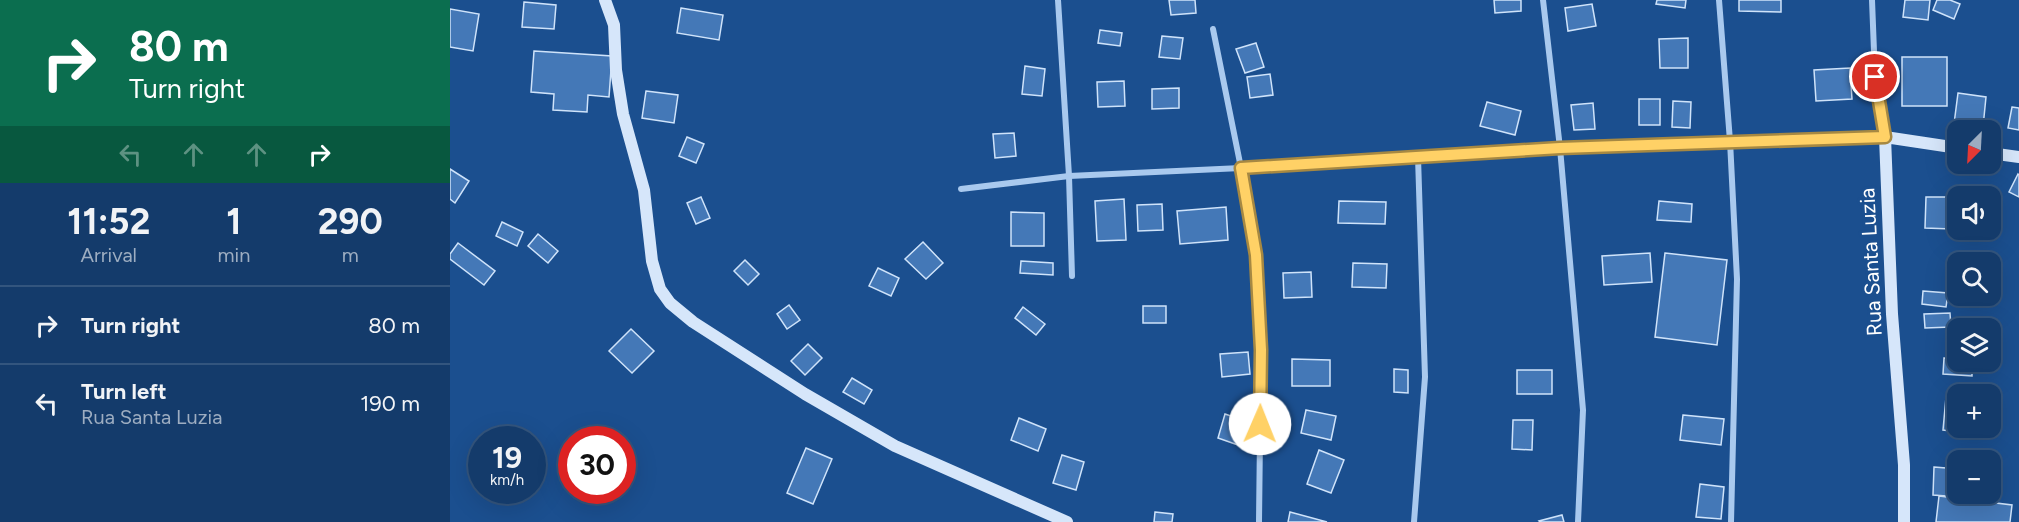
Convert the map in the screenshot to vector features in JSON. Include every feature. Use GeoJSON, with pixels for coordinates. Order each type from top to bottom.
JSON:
{"type":"FeatureCollection","features":[{"type":"Feature","properties":{"kind":"street"},"geometry":{"type":"LineString","coordinates":[[605,0],[614,25],[616,70],[622,114],[644,190],[652,261],[660,289],[670,303],[693,322],[805,394],[895,446],[1067,522]]}},
{"type":"Feature","properties":{"kind":"street"},"geometry":{"type":"LineString","coordinates":[[1058,0],[1069,176],[1072,276]]}},
{"type":"Feature","properties":{"kind":"street"},"geometry":{"type":"LineString","coordinates":[[1543,0],[1560,148],[1583,410],[1578,522]]}},
{"type":"Feature","properties":{"kind":"street"},"geometry":{"type":"LineString","coordinates":[[1719,0],[1730,141],[1737,279],[1731,522]]}},
{"type":"Feature","properties":{"kind":"street","name":"Rua Santa Luzia"},"geometry":{"type":"LineString","coordinates":[[1872,0],[1875,77],[1885,137],[1892,314],[1904,465],[1904,522]]}},
{"type":"Feature","properties":{"kind":"street"},"geometry":{"type":"LineString","coordinates":[[1213,29],[1256,255],[1261,338],[1259,522]]}},
{"type":"Feature","properties":{"kind":"street"},"geometry":{"type":"LineString","coordinates":[[961,189],[1069,176],[1241,168],[1560,148],[1885,137],[1947,146]]}},
{"type":"Feature","properties":{"kind":"street"},"geometry":{"type":"LineString","coordinates":[[2001,155],[2019,157]]}},
{"type":"Feature","properties":{"kind":"street"},"geometry":{"type":"LineString","coordinates":[[1414,522],[1425,377],[1418,157]]}},
{"type":"Feature","properties":{"kind":"building"},"geometry":{"type":"Polygon","coordinates":[[[1169,0],[1195,0],[1196,13],[1171,15],[1169,0]]]}},
{"type":"Feature","properties":{"kind":"building"},"geometry":{"type":"Polygon","coordinates":[[[1494,0],[1521,0],[1521,11],[1495,13],[1494,0]]]}},
{"type":"Feature","properties":{"kind":"building"},"geometry":{"type":"Polygon","coordinates":[[[1657,0],[1686,0],[1685,8],[1656,4],[1657,0]]]}},
{"type":"Feature","properties":{"kind":"building"},"geometry":{"type":"Polygon","coordinates":[[[1739,0],[1781,0],[1781,12],[1739,11],[1739,0]]]}},
{"type":"Feature","properties":{"kind":"building"},"geometry":{"type":"Polygon","coordinates":[[[1905,0],[1930,0],[1928,20],[1903,17],[1905,0]]]}},
{"type":"Feature","properties":{"kind":"building"},"geometry":{"type":"Polygon","coordinates":[[[1937,0],[1950,0],[1960,4],[1954,19],[1933,10],[1937,0]]]}},
{"type":"Feature","properties":{"kind":"building"},"geometry":{"type":"Polygon","coordinates":[[[524,2],[556,5],[554,29],[522,27],[524,2]]]}},
{"type":"Feature","properties":{"kind":"building"},"geometry":{"type":"Polygon","coordinates":[[[1592,4],[1596,26],[1568,31],[1565,8],[1592,4]]]}},
{"type":"Feature","properties":{"kind":"building"},"geometry":{"type":"Polygon","coordinates":[[[681,8],[723,15],[719,40],[677,33],[681,8]]]}},
{"type":"Feature","properties":{"kind":"building"},"geometry":{"type":"Polygon","coordinates":[[[450,9],[479,14],[473,51],[450,47],[450,9]]]}},
{"type":"Feature","properties":{"kind":"building"},"geometry":{"type":"Polygon","coordinates":[[[1100,30],[1122,33],[1120,46],[1098,43],[1100,30]]]}},
{"type":"Feature","properties":{"kind":"building"},"geometry":{"type":"Polygon","coordinates":[[[1162,36],[1183,38],[1180,59],[1159,57],[1162,36]]]}},
{"type":"Feature","properties":{"kind":"building"},"geometry":{"type":"Polygon","coordinates":[[[1688,38],[1688,68],[1660,68],[1659,39],[1688,38]]]}},
{"type":"Feature","properties":{"kind":"building"},"geometry":{"type":"Polygon","coordinates":[[[1256,43],[1264,67],[1245,73],[1236,49],[1256,43]]]}},
{"type":"Feature","properties":{"kind":"building"},"geometry":{"type":"Polygon","coordinates":[[[534,51],[612,56],[609,97],[588,95],[587,112],[553,110],[554,94],[531,92],[534,51]]]}},
{"type":"Feature","properties":{"kind":"building"},"geometry":{"type":"Polygon","coordinates":[[[1902,57],[1947,57],[1947,106],[1902,106],[1902,57]]]}},
{"type":"Feature","properties":{"kind":"building"},"geometry":{"type":"Polygon","coordinates":[[[1025,66],[1045,69],[1042,96],[1022,94],[1025,66]]]}},
{"type":"Feature","properties":{"kind":"building"},"geometry":{"type":"Polygon","coordinates":[[[1850,68],[1852,99],[1816,101],[1814,70],[1850,68]]]}},
{"type":"Feature","properties":{"kind":"building"},"geometry":{"type":"Polygon","coordinates":[[[1270,74],[1273,95],[1250,98],[1247,77],[1270,74]]]}},
{"type":"Feature","properties":{"kind":"building"},"geometry":{"type":"Polygon","coordinates":[[[1124,81],[1125,106],[1098,107],[1097,82],[1124,81]]]}},
{"type":"Feature","properties":{"kind":"building"},"geometry":{"type":"Polygon","coordinates":[[[1179,88],[1179,108],[1152,109],[1152,89],[1179,88]]]}},
{"type":"Feature","properties":{"kind":"building"},"geometry":{"type":"Polygon","coordinates":[[[646,91],[678,95],[674,123],[642,118],[646,91]]]}},
{"type":"Feature","properties":{"kind":"building"},"geometry":{"type":"Polygon","coordinates":[[[1958,93],[1986,97],[1984,120],[1955,120],[1958,93]]]}},
{"type":"Feature","properties":{"kind":"building"},"geometry":{"type":"Polygon","coordinates":[[[1639,99],[1660,99],[1660,125],[1639,125],[1639,99]]]}},
{"type":"Feature","properties":{"kind":"building"},"geometry":{"type":"Polygon","coordinates":[[[1673,101],[1691,102],[1690,128],[1672,127],[1673,101]]]}},
{"type":"Feature","properties":{"kind":"building"},"geometry":{"type":"Polygon","coordinates":[[[1487,102],[1521,111],[1515,135],[1480,126],[1487,102]]]}},
{"type":"Feature","properties":{"kind":"building"},"geometry":{"type":"Polygon","coordinates":[[[1593,103],[1595,129],[1574,130],[1571,105],[1593,103]]]}},
{"type":"Feature","properties":{"kind":"building"},"geometry":{"type":"Polygon","coordinates":[[[2012,107],[2019,108],[2019,130],[2008,128],[2012,107]]]}},
{"type":"Feature","properties":{"kind":"building"},"geometry":{"type":"Polygon","coordinates":[[[1014,133],[1016,156],[995,158],[993,134],[1014,133]]]}},
{"type":"Feature","properties":{"kind":"building"},"geometry":{"type":"Polygon","coordinates":[[[687,137],[704,144],[696,163],[679,156],[687,137]]]}},
{"type":"Feature","properties":{"kind":"building"},"geometry":{"type":"Polygon","coordinates":[[[450,169],[469,181],[455,203],[450,199],[450,169]]]}},
{"type":"Feature","properties":{"kind":"building"},"geometry":{"type":"Polygon","coordinates":[[[2019,175],[2019,197],[2009,192],[2019,175]]]}},
{"type":"Feature","properties":{"kind":"building"},"geometry":{"type":"Polygon","coordinates":[[[701,197],[710,218],[696,224],[687,203],[701,197]]]}},
{"type":"Feature","properties":{"kind":"building"},"geometry":{"type":"Polygon","coordinates":[[[1926,197],[1947,197],[1947,229],[1925,228],[1926,197]]]}},
{"type":"Feature","properties":{"kind":"building"},"geometry":{"type":"Polygon","coordinates":[[[1124,199],[1126,240],[1097,241],[1095,201],[1124,199]]]}},
{"type":"Feature","properties":{"kind":"building"},"geometry":{"type":"Polygon","coordinates":[[[1339,201],[1386,202],[1385,224],[1338,223],[1339,201]]]}},
{"type":"Feature","properties":{"kind":"building"},"geometry":{"type":"Polygon","coordinates":[[[1659,201],[1692,204],[1691,222],[1657,220],[1659,201]]]}},
{"type":"Feature","properties":{"kind":"building"},"geometry":{"type":"Polygon","coordinates":[[[1162,204],[1163,230],[1138,231],[1137,205],[1162,204]]]}},
{"type":"Feature","properties":{"kind":"building"},"geometry":{"type":"Polygon","coordinates":[[[1226,207],[1228,240],[1180,244],[1177,211],[1226,207]]]}},
{"type":"Feature","properties":{"kind":"building"},"geometry":{"type":"Polygon","coordinates":[[[1011,212],[1044,213],[1044,246],[1011,246],[1011,212]]]}},
{"type":"Feature","properties":{"kind":"building"},"geometry":{"type":"Polygon","coordinates":[[[502,222],[523,232],[517,246],[496,236],[502,222]]]}},
{"type":"Feature","properties":{"kind":"building"},"geometry":{"type":"Polygon","coordinates":[[[538,234],[558,251],[548,263],[528,246],[538,234]]]}},
{"type":"Feature","properties":{"kind":"building"},"geometry":{"type":"Polygon","coordinates":[[[923,242],[943,263],[926,279],[905,259],[923,242]]]}},
{"type":"Feature","properties":{"kind":"building"},"geometry":{"type":"Polygon","coordinates":[[[458,243],[495,271],[484,285],[450,259],[450,254],[458,243]]]}},
{"type":"Feature","properties":{"kind":"building"},"geometry":{"type":"Polygon","coordinates":[[[1650,253],[1652,282],[1604,285],[1602,256],[1650,253]]]}},
{"type":"Feature","properties":{"kind":"building"},"geometry":{"type":"Polygon","coordinates":[[[1665,253],[1727,260],[1717,345],[1655,337],[1665,253]]]}},
{"type":"Feature","properties":{"kind":"building"},"geometry":{"type":"Polygon","coordinates":[[[745,260],[759,274],[748,285],[734,271],[745,260]]]}},
{"type":"Feature","properties":{"kind":"building"},"geometry":{"type":"Polygon","coordinates":[[[1021,261],[1053,263],[1053,275],[1020,273],[1021,261]]]}},
{"type":"Feature","properties":{"kind":"building"},"geometry":{"type":"Polygon","coordinates":[[[1353,263],[1387,264],[1386,288],[1352,287],[1353,263]]]}},
{"type":"Feature","properties":{"kind":"building"},"geometry":{"type":"Polygon","coordinates":[[[878,268],[899,278],[891,296],[869,286],[878,268]]]}},
{"type":"Feature","properties":{"kind":"building"},"geometry":{"type":"Polygon","coordinates":[[[1311,272],[1312,297],[1284,298],[1283,273],[1311,272]]]}},
{"type":"Feature","properties":{"kind":"building"},"geometry":{"type":"Polygon","coordinates":[[[1923,291],[1947,293],[1946,307],[1922,304],[1923,291]]]}},
{"type":"Feature","properties":{"kind":"building"},"geometry":{"type":"Polygon","coordinates":[[[789,305],[800,320],[787,329],[777,314],[789,305]]]}},
{"type":"Feature","properties":{"kind":"building"},"geometry":{"type":"Polygon","coordinates":[[[1143,306],[1166,306],[1166,323],[1143,323],[1143,306]]]}},
{"type":"Feature","properties":{"kind":"building"},"geometry":{"type":"Polygon","coordinates":[[[1023,307],[1045,324],[1036,335],[1015,318],[1023,307]]]}},
{"type":"Feature","properties":{"kind":"building"},"geometry":{"type":"Polygon","coordinates":[[[1950,313],[1950,318],[1947,318],[1947,327],[1925,328],[1924,314],[1950,313]]]}},
{"type":"Feature","properties":{"kind":"building"},"geometry":{"type":"Polygon","coordinates":[[[631,329],[654,351],[632,373],[609,351],[631,329]]]}},
{"type":"Feature","properties":{"kind":"building"},"geometry":{"type":"Polygon","coordinates":[[[808,344],[822,358],[805,375],[791,361],[808,344]]]}},
{"type":"Feature","properties":{"kind":"building"},"geometry":{"type":"Polygon","coordinates":[[[1248,352],[1250,374],[1222,377],[1220,354],[1248,352]]]}},
{"type":"Feature","properties":{"kind":"building"},"geometry":{"type":"Polygon","coordinates":[[[1944,358],[1947,358],[1947,372],[1972,372],[1972,376],[1943,374],[1944,358]]]}},
{"type":"Feature","properties":{"kind":"building"},"geometry":{"type":"Polygon","coordinates":[[[1292,359],[1330,360],[1330,386],[1292,386],[1292,359]]]}},
{"type":"Feature","properties":{"kind":"building"},"geometry":{"type":"Polygon","coordinates":[[[1394,369],[1408,370],[1408,393],[1394,392],[1394,369]]]}},
{"type":"Feature","properties":{"kind":"building"},"geometry":{"type":"Polygon","coordinates":[[[1517,370],[1552,370],[1552,394],[1517,394],[1517,370]]]}},
{"type":"Feature","properties":{"kind":"building"},"geometry":{"type":"Polygon","coordinates":[[[852,378],[872,390],[864,404],[843,392],[852,378]]]}},
{"type":"Feature","properties":{"kind":"building"},"geometry":{"type":"Polygon","coordinates":[[[1946,397],[1947,430],[1943,430],[1946,397]]]}},
{"type":"Feature","properties":{"kind":"building"},"geometry":{"type":"Polygon","coordinates":[[[1306,410],[1336,416],[1331,440],[1301,433],[1306,410]]]}},
{"type":"Feature","properties":{"kind":"building"},"geometry":{"type":"Polygon","coordinates":[[[1225,414],[1246,421],[1238,445],[1218,438],[1225,414]]]}},
{"type":"Feature","properties":{"kind":"building"},"geometry":{"type":"Polygon","coordinates":[[[1683,415],[1724,419],[1721,445],[1680,440],[1683,415]]]}},
{"type":"Feature","properties":{"kind":"building"},"geometry":{"type":"Polygon","coordinates":[[[1019,418],[1046,429],[1038,451],[1011,440],[1019,418]]]}},
{"type":"Feature","properties":{"kind":"building"},"geometry":{"type":"Polygon","coordinates":[[[1513,420],[1533,420],[1532,450],[1512,449],[1513,420]]]}},
{"type":"Feature","properties":{"kind":"building"},"geometry":{"type":"Polygon","coordinates":[[[806,448],[832,459],[813,504],[787,493],[806,448]]]}},
{"type":"Feature","properties":{"kind":"building"},"geometry":{"type":"Polygon","coordinates":[[[1319,450],[1344,460],[1331,493],[1307,484],[1319,450]]]}},
{"type":"Feature","properties":{"kind":"building"},"geometry":{"type":"Polygon","coordinates":[[[1062,455],[1084,462],[1076,490],[1053,483],[1062,455]]]}},
{"type":"Feature","properties":{"kind":"building"},"geometry":{"type":"Polygon","coordinates":[[[1934,467],[1947,468],[1947,496],[1933,495],[1934,467]]]}},
{"type":"Feature","properties":{"kind":"building"},"geometry":{"type":"Polygon","coordinates":[[[1700,484],[1724,487],[1721,519],[1696,517],[1700,484]]]}},
{"type":"Feature","properties":{"kind":"building"},"geometry":{"type":"Polygon","coordinates":[[[1939,496],[1947,497],[1947,504],[2012,505],[2010,522],[1936,522],[1939,496]]]}},
{"type":"Feature","properties":{"kind":"building"},"geometry":{"type":"Polygon","coordinates":[[[1155,512],[1173,514],[1172,522],[1154,522],[1155,512]]]}},
{"type":"Feature","properties":{"kind":"building"},"geometry":{"type":"Polygon","coordinates":[[[1290,512],[1327,522],[1288,522],[1290,512]]]}},
{"type":"Feature","properties":{"kind":"building"},"geometry":{"type":"Polygon","coordinates":[[[1562,515],[1564,522],[1539,521],[1562,515]]]}},
{"type":"Feature","properties":{"kind":"route"},"geometry":{"type":"LineString","coordinates":[[1260,424],[1261,350],[1256,255],[1241,168],[1560,148],[1885,137],[1875,77]]}}]}
